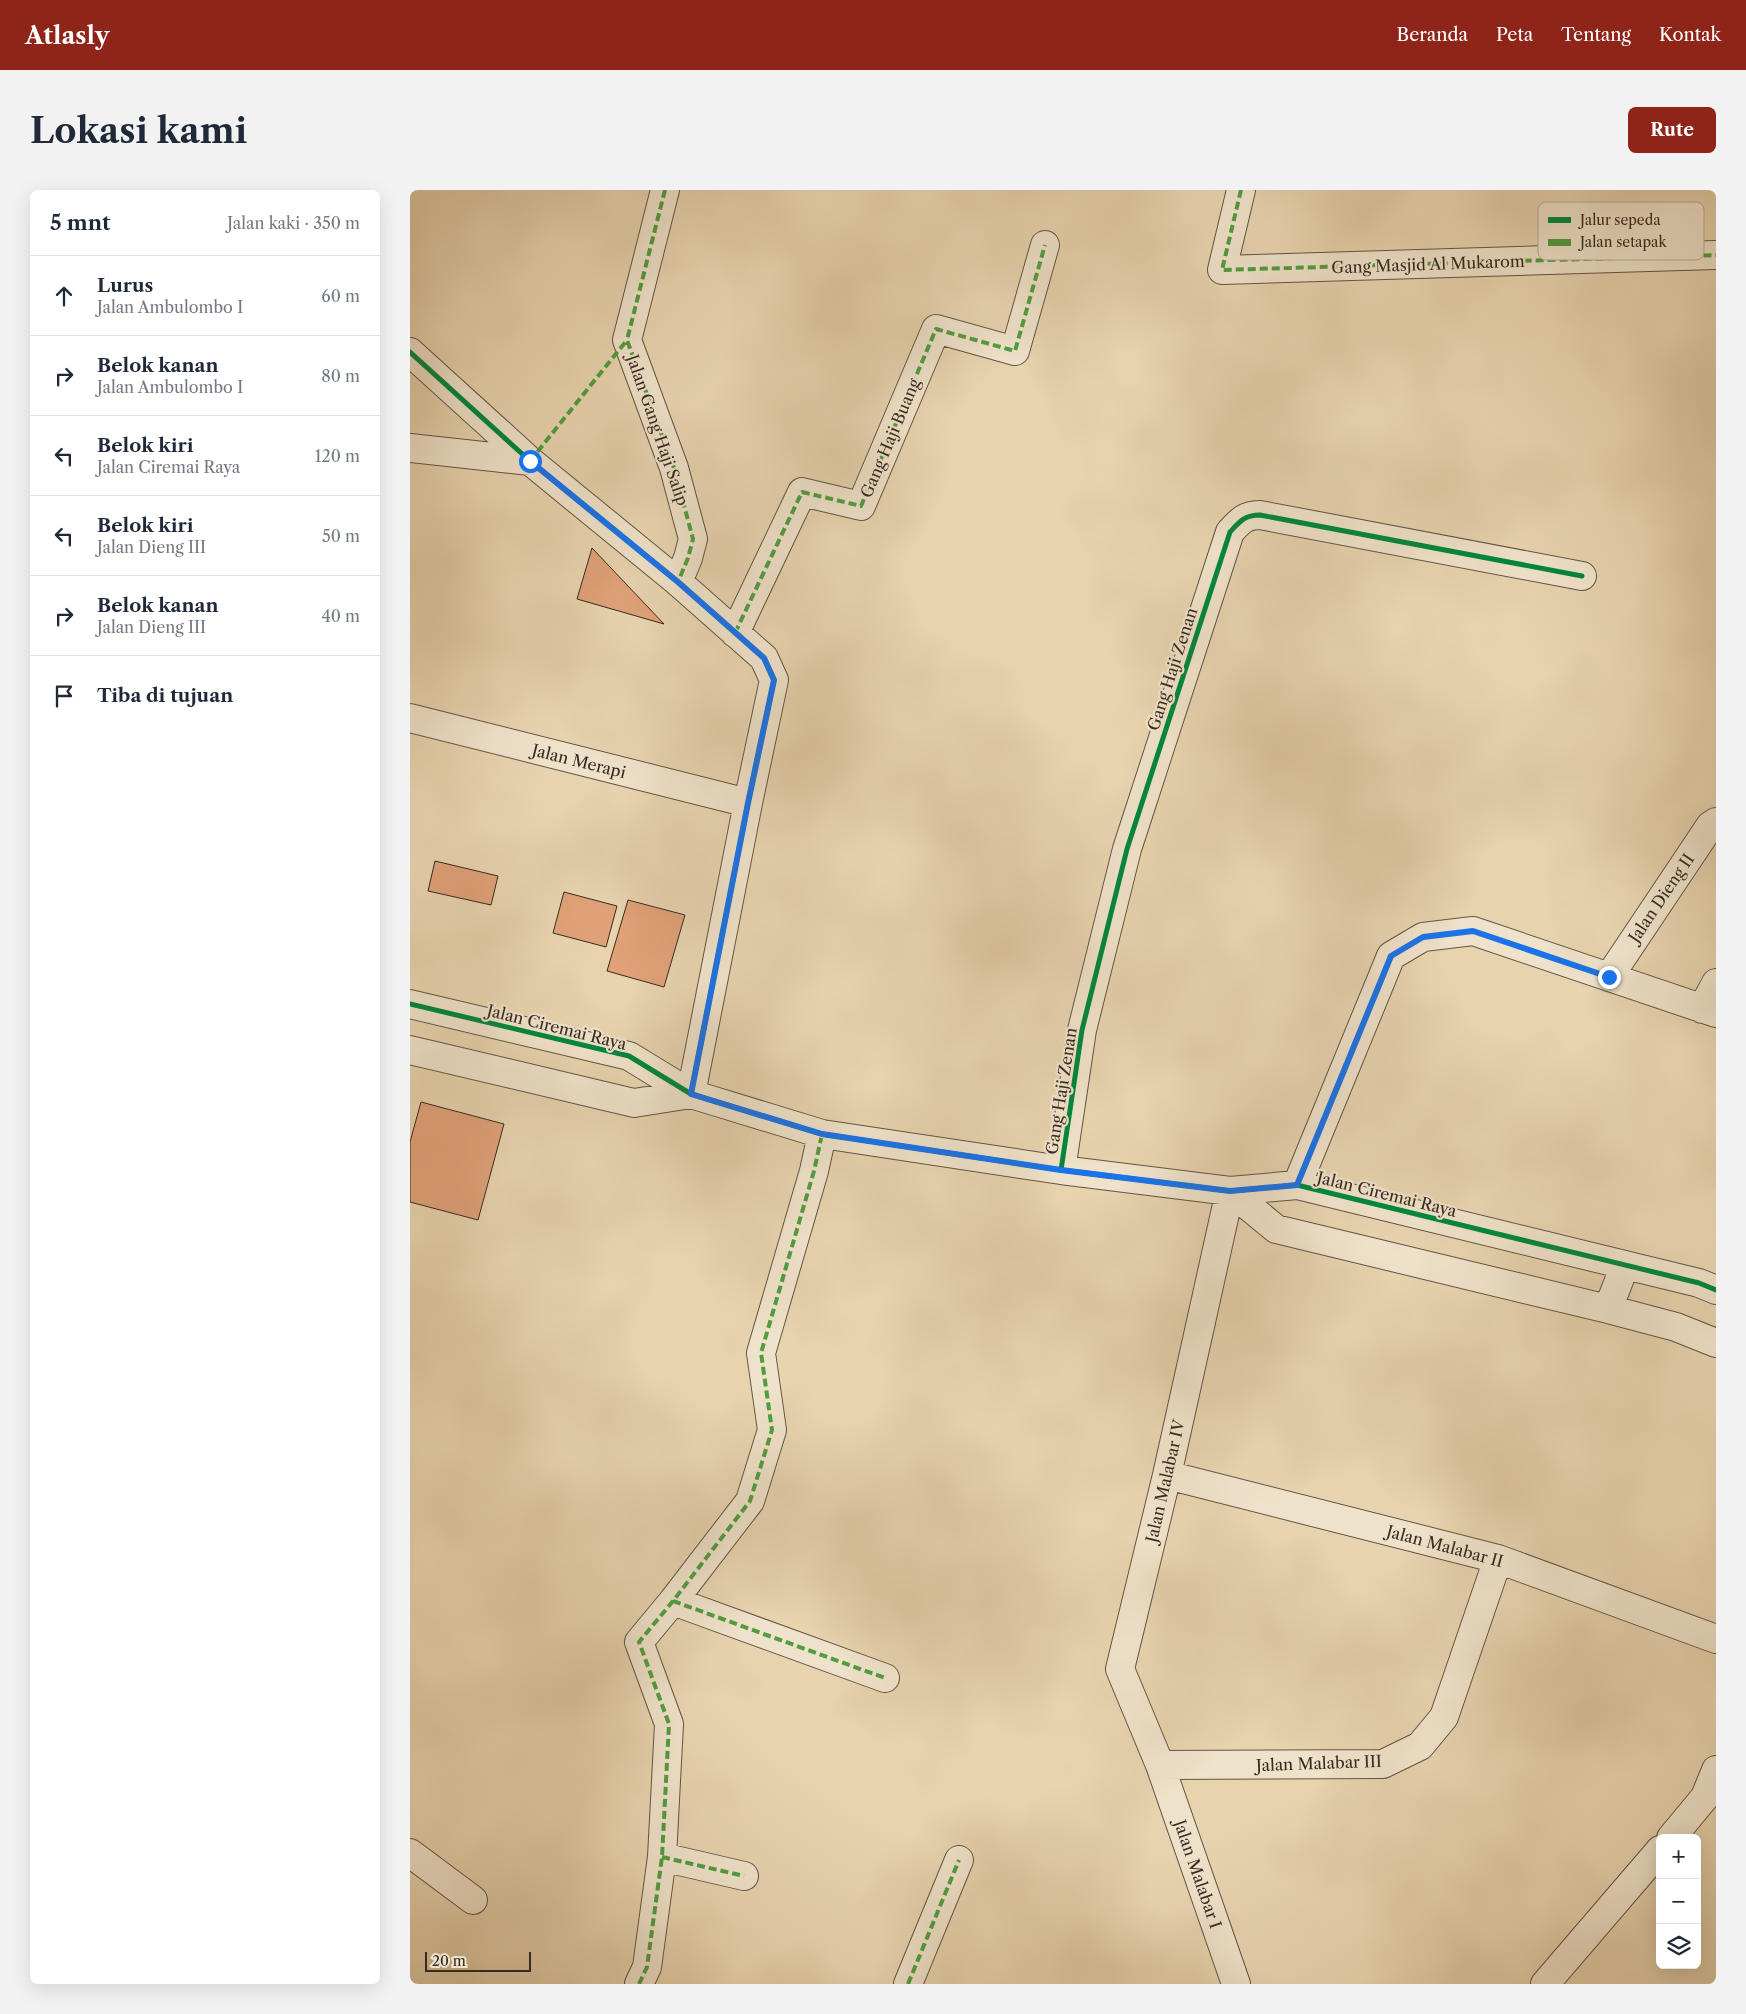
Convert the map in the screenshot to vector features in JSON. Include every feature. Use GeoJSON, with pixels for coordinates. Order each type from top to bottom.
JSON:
{"type":"FeatureCollection","features":[{"type":"Feature","properties":{"kind":"street","name":"Jalan Gang Haji Salip"},"geometry":{"type":"LineString","coordinates":[[665,190],[627,340],[674,468],[693,539],[688,558],[678,582]]}},
{"type":"Feature","properties":{"kind":"street","name":"Gang Masjid Al Mukarom"},"geometry":{"type":"LineString","coordinates":[[1242,190],[1222,270],[1551,260]]}},
{"type":"Feature","properties":{"kind":"street","name":"Gang Haji Buang"},"geometry":{"type":"LineString","coordinates":[[736,633],[802,492],[860,506],[936,329],[1015,352],[1045,245]]}},
{"type":"Feature","properties":{"kind":"street"},"geometry":{"type":"LineString","coordinates":[[410,352],[530,461],[678,582],[764,658],[774,680],[691,1094]]}},
{"type":"Feature","properties":{"kind":"street"},"geometry":{"type":"LineString","coordinates":[[410,448],[530,461]]}},
{"type":"Feature","properties":{"kind":"street","name":"Gang Haji Zenan"},"geometry":{"type":"LineString","coordinates":[[1061,1170],[1082,1030],[1127,848],[1230,532],[1242,519],[1249,515],[1260,515],[1582,576]]}},
{"type":"Feature","properties":{"kind":"street","name":"Jalan Merapi"},"geometry":{"type":"LineString","coordinates":[[410,718],[748,803]]}},
{"type":"Feature","properties":{"kind":"street","name":"Jalan Dieng II"},"geometry":{"type":"LineString","coordinates":[[1609,977],[1710,826],[1716,822]]}},
{"type":"Feature","properties":{"kind":"street"},"geometry":{"type":"LineString","coordinates":[[1297,1185],[1391,956],[1423,937],[1473,931],[1709,1011],[1716,984]]}},
{"type":"Feature","properties":{"kind":"street","name":"Jalan Ciremai Raya"},"geometry":{"type":"LineString","coordinates":[[410,1004],[629,1056],[691,1094],[822,1134],[1061,1170],[1230,1191],[1297,1185],[1699,1283],[1716,1290]]}},
{"type":"Feature","properties":{"kind":"street","name":"Jalan Ciremai Raya"},"geometry":{"type":"LineString","coordinates":[[410,1050],[634,1103],[691,1094]]}},
{"type":"Feature","properties":{"kind":"street"},"geometry":{"type":"LineString","coordinates":[[640,1984],[647,1967],[662,1857],[668,1724],[638,1642],[673,1601],[750,1500],[772,1430],[761,1353],[814,1171],[822,1134]]}},
{"type":"Feature","properties":{"kind":"street"},"geometry":{"type":"LineString","coordinates":[[1230,1191],[1276,1229],[1608,1309],[1676,1327],[1716,1343]]}},
{"type":"Feature","properties":{"kind":"street","name":"Jalan Malabar IV"},"geometry":{"type":"LineString","coordinates":[[1160,1765],[1120,1669],[1230,1191]]}},
{"type":"Feature","properties":{"kind":"street"},"geometry":{"type":"LineString","coordinates":[[1608,1309],[1625,1265]]}},
{"type":"Feature","properties":{"kind":"street","name":"Jalan Malabar II"},"geometry":{"type":"LineString","coordinates":[[1166,1475],[1498,1559],[1716,1638]]}},
{"type":"Feature","properties":{"kind":"street","name":"Jalan Malabar III"},"geometry":{"type":"LineString","coordinates":[[1160,1765],[1383,1764],[1420,1746],[1444,1717],[1498,1559]]}},
{"type":"Feature","properties":{"kind":"street"},"geometry":{"type":"LineString","coordinates":[[673,1601],[885,1678]]}},
{"type":"Feature","properties":{"kind":"street","name":"Jalan Malabar I"},"geometry":{"type":"LineString","coordinates":[[1160,1765],[1236,1984]]}},
{"type":"Feature","properties":{"kind":"street"},"geometry":{"type":"LineString","coordinates":[[1674,1834],[1705,1798],[1716,1770]]}},
{"type":"Feature","properties":{"kind":"street"},"geometry":{"type":"LineString","coordinates":[[410,1853],[473,1900]]}},
{"type":"Feature","properties":{"kind":"street"},"geometry":{"type":"LineString","coordinates":[[1545,1984],[1656,1855]]}},
{"type":"Feature","properties":{"kind":"street"},"geometry":{"type":"LineString","coordinates":[[662,1857],[744,1876]]}},
{"type":"Feature","properties":{"kind":"street"},"geometry":{"type":"LineString","coordinates":[[908,1984],[959,1860]]}},
{"type":"Feature","properties":{"kind":"building"},"geometry":{"type":"Polygon","coordinates":[[[592,548],[664,624],[577,599],[592,548]]]}},
{"type":"Feature","properties":{"kind":"building"},"geometry":{"type":"Polygon","coordinates":[[[435,861],[498,876],[491,905],[428,891],[435,861]]]}},
{"type":"Feature","properties":{"kind":"building"},"geometry":{"type":"Polygon","coordinates":[[[564,892],[617,906],[606,947],[553,933],[564,892]]]}},
{"type":"Feature","properties":{"kind":"building"},"geometry":{"type":"Polygon","coordinates":[[[628,900],[685,915],[664,987],[607,971],[628,900]]]}},
{"type":"Feature","properties":{"kind":"building"},"geometry":{"type":"Polygon","coordinates":[[[421,1102],[504,1124],[478,1220],[410,1202],[410,1142],[421,1102]]]}},
{"type":"Feature","properties":{"kind":"marked path"},"geometry":{"type":"LineString","coordinates":[[665,190],[627,340],[674,468],[693,539],[688,558],[678,582]]}},
{"type":"Feature","properties":{"kind":"marked path"},"geometry":{"type":"LineString","coordinates":[[1241,190],[1222,270],[1551,260]]}},
{"type":"Feature","properties":{"kind":"marked path"},"geometry":{"type":"LineString","coordinates":[[735,633],[802,492],[861,506],[936,329],[1015,351],[1045,245]]}},
{"type":"Feature","properties":{"kind":"marked path"},"geometry":{"type":"LineString","coordinates":[[1704,255],[1716,255]]}},
{"type":"Feature","properties":{"kind":"marked path"},"geometry":{"type":"LineString","coordinates":[[530,461],[627,340]]}},
{"type":"Feature","properties":{"kind":"marked path"},"geometry":{"type":"LineString","coordinates":[[639,1984],[647,1967],[662,1857],[669,1724],[639,1642],[750,1501],[772,1430],[761,1353],[814,1171],[822,1134]]}},
{"type":"Feature","properties":{"kind":"marked path"},"geometry":{"type":"LineString","coordinates":[[673,1601],[885,1678]]}},
{"type":"Feature","properties":{"kind":"marked path"},"geometry":{"type":"LineString","coordinates":[[662,1857],[744,1876]]}},
{"type":"Feature","properties":{"kind":"marked path"},"geometry":{"type":"LineString","coordinates":[[908,1984],[959,1860]]}},
{"type":"Feature","properties":{"kind":"cycle path"},"geometry":{"type":"LineString","coordinates":[[410,352],[530,461],[678,582],[764,658],[774,680],[691,1094]]}},
{"type":"Feature","properties":{"kind":"cycle path"},"geometry":{"type":"LineString","coordinates":[[1061,1170],[1082,1030],[1127,849],[1230,532],[1243,519],[1260,515],[1582,576]]}},
{"type":"Feature","properties":{"kind":"cycle path"},"geometry":{"type":"LineString","coordinates":[[410,1004],[629,1056],[691,1094],[822,1134],[1061,1170],[1230,1191],[1297,1185],[1699,1283],[1716,1290]]}},
{"type":"Feature","properties":{"kind":"route"},"geometry":{"type":"LineString","coordinates":[[530,461],[678,582],[764,658],[774,680],[691,1094],[822,1134],[1061,1170],[1230,1191],[1297,1185],[1391,956],[1423,937],[1473,931],[1609,977]]}}]}
